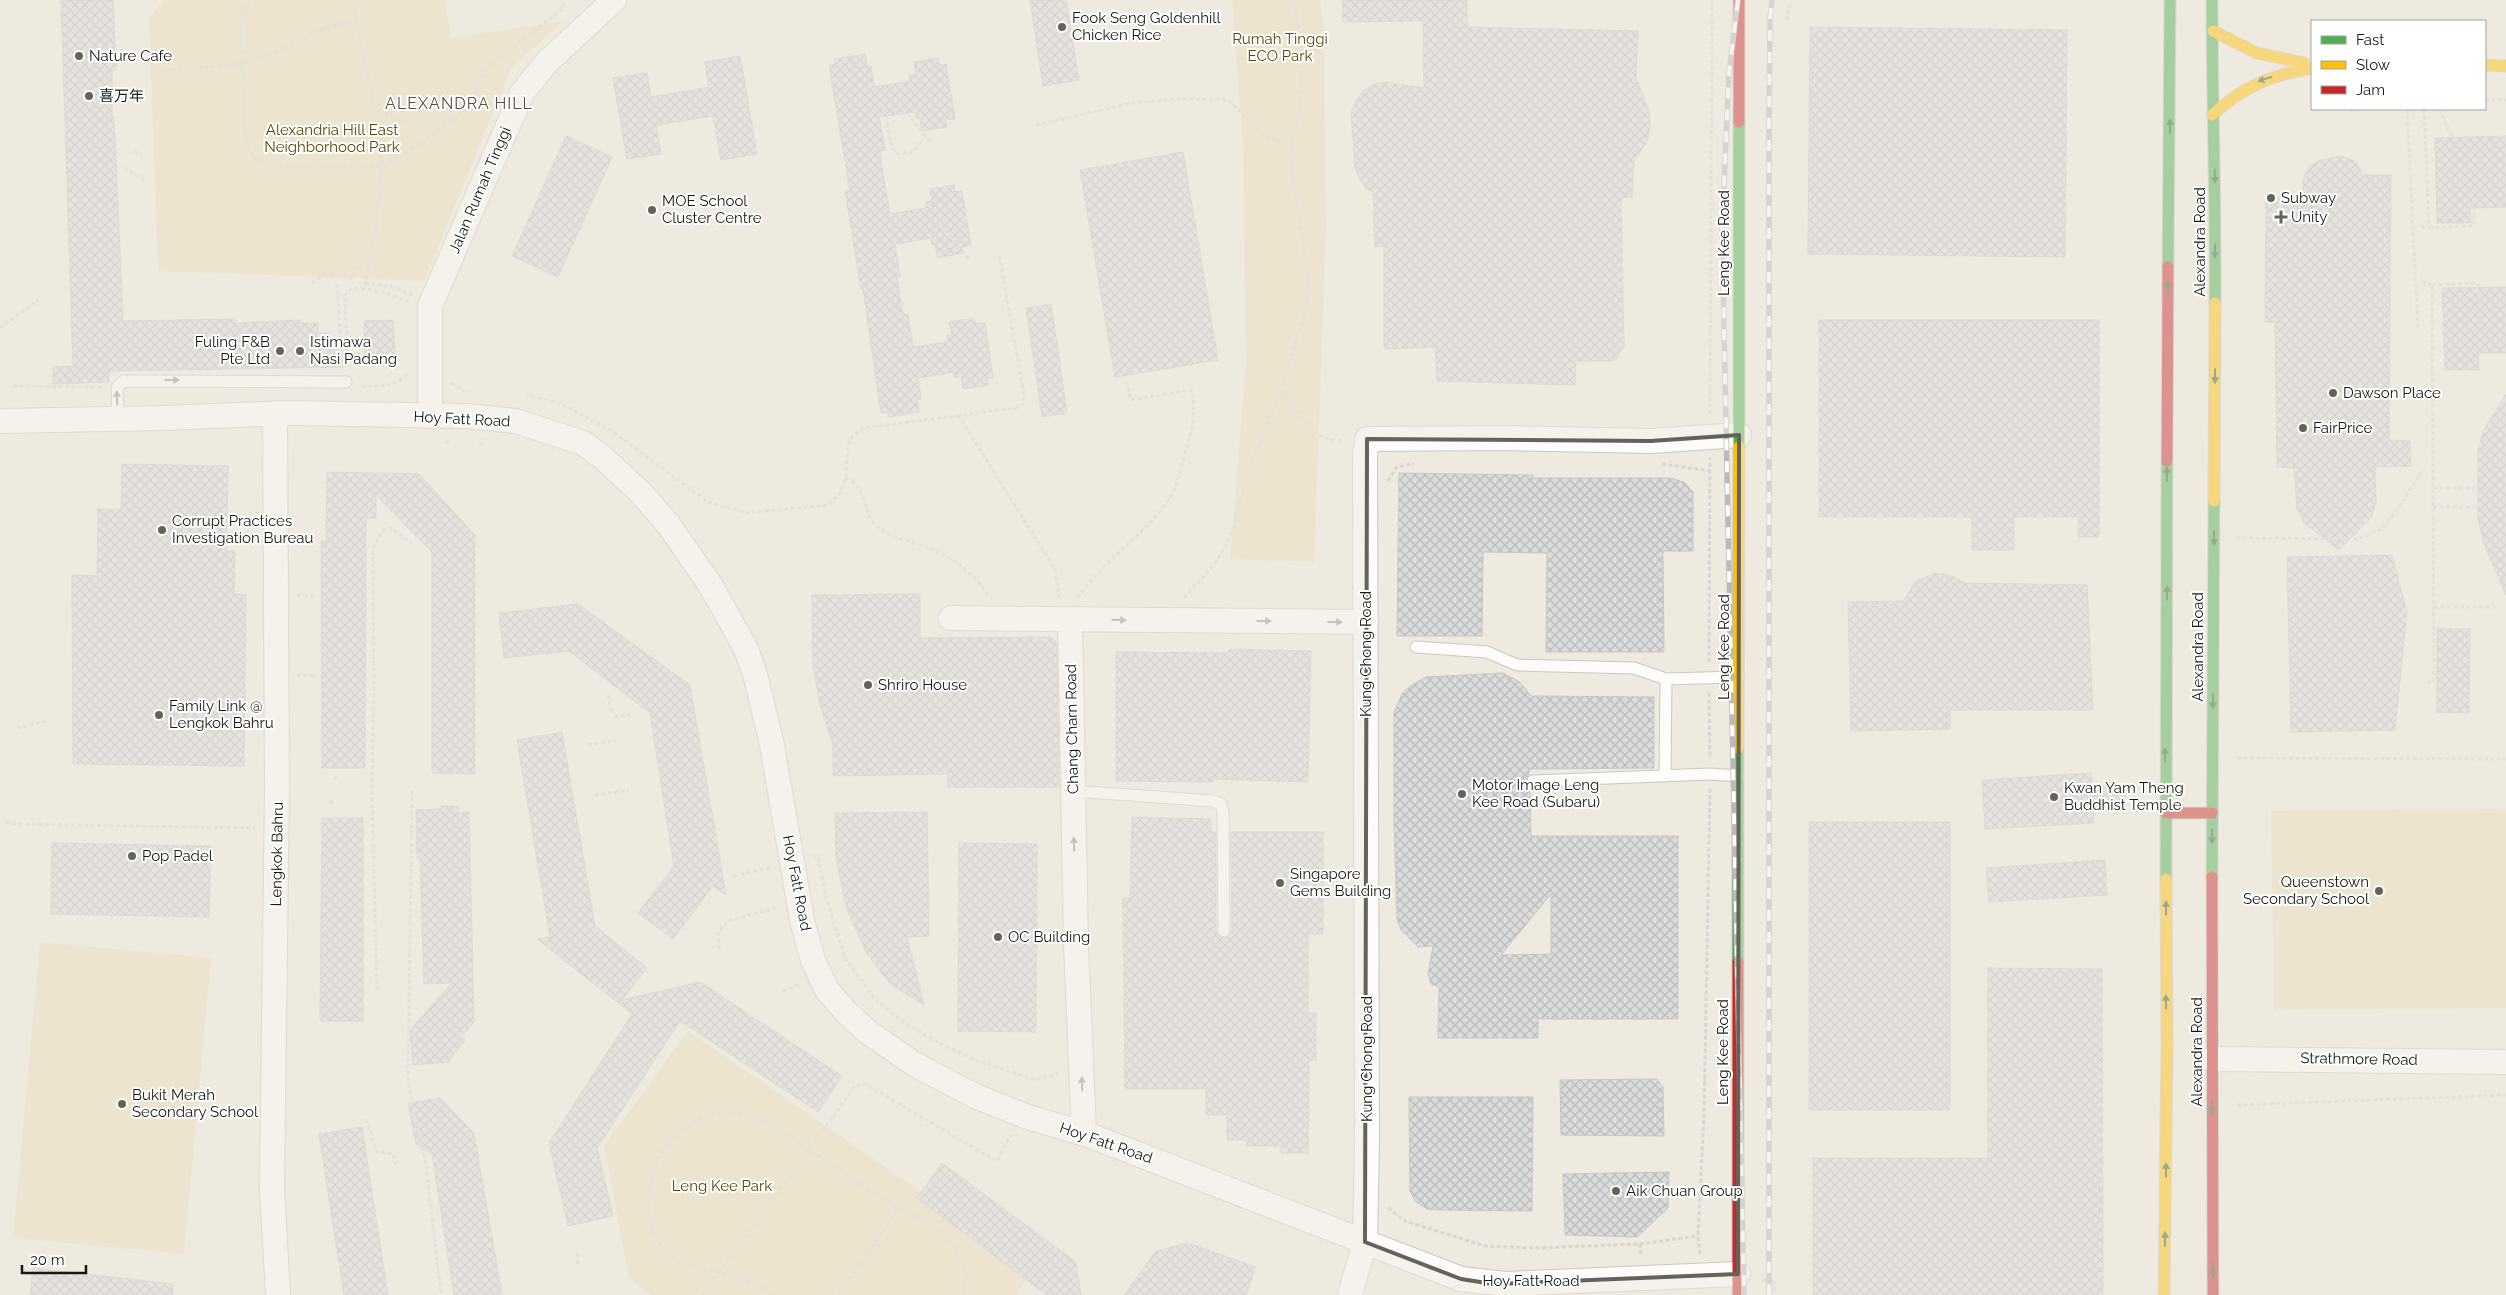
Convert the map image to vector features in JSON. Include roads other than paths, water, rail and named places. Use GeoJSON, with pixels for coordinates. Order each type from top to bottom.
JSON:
{"type":"FeatureCollection","features":[{"type":"Feature","properties":{"kind":"main road","name":"Leng Kee Road"},"geometry":{"type":"LineString","coordinates":[[1739,0],[1738,776],[1745,1283]]}},
{"type":"Feature","properties":{"kind":"main road","name":"Alexandra Road"},"geometry":{"type":"LineString","coordinates":[[2164,1295],[2167,1047],[2166,813],[2170,0]]}},
{"type":"Feature","properties":{"kind":"main road","name":"Alexandra Road"},"geometry":{"type":"LineString","coordinates":[[2212,0],[2212,116],[2216,202],[2212,812],[2213,1295]]}},
{"type":"Feature","properties":{"kind":"main road"},"geometry":{"type":"LineString","coordinates":[[2213,31],[2238,47],[2263,56],[2311,66]]}},
{"type":"Feature","properties":{"kind":"main road"},"geometry":{"type":"LineString","coordinates":[[2486,65],[2506,66]]}},
{"type":"Feature","properties":{"kind":"main road"},"geometry":{"type":"LineString","coordinates":[[2212,116],[2232,96],[2260,79],[2311,66]]}},
{"type":"Feature","properties":{"kind":"main road"},"geometry":{"type":"LineString","coordinates":[[2166,813],[2212,812]]}},
{"type":"Feature","properties":{"kind":"street","name":"Jalan Rumah Tinggi"},"geometry":{"type":"LineString","coordinates":[[430,416],[430,306],[522,94],[546,63],[614,0]]}},
{"type":"Feature","properties":{"kind":"street","name":"Hoy Fatt Road"},"geometry":{"type":"LineString","coordinates":[[0,421],[275,413],[430,416],[516,421],[583,443],[601,456],[640,492],[668,524],[723,606],[749,657],[772,746],[799,901],[813,960],[827,990],[846,1012],[868,1032],[914,1064],[975,1096],[1025,1116],[1084,1133],[1461,1279],[1493,1284],[1745,1283]]}},
{"type":"Feature","properties":{"kind":"street","name":"Lengkok Bahru"},"geometry":{"type":"LineString","coordinates":[[275,413],[277,831],[272,1188],[278,1295]]}},
{"type":"Feature","properties":{"kind":"street","name":"Kung Chong Road"},"geometry":{"type":"LineString","coordinates":[[1364,1242],[1368,1141],[1365,455],[1367,439],[1505,438],[1651,441],[1739,434]]}},
{"type":"Feature","properties":{"kind":"street"},"geometry":{"type":"LineString","coordinates":[[951,618],[1068,608],[1169,621],[1366,622]]}},
{"type":"Feature","properties":{"kind":"street","name":"Chang Charn Road"},"geometry":{"type":"LineString","coordinates":[[1068,608],[1074,791],[1076,945],[1084,1133]]}},
{"type":"Feature","properties":{"kind":"street","name":"Strathmore Road"},"geometry":{"type":"LineString","coordinates":[[2212,1058],[2506,1062]]}},
{"type":"Feature","properties":{"kind":"street"},"geometry":{"type":"LineString","coordinates":[[1350,1295],[1364,1242]]}},
{"type":"Feature","properties":{"kind":"lane"},"geometry":{"type":"LineString","coordinates":[[118,419],[117,387],[124,381],[344,382]]}},
{"type":"Feature","properties":{"kind":"lane"},"geometry":{"type":"LineString","coordinates":[[1416,648],[1487,652],[1517,665],[1634,668],[1666,679],[1739,677]]}},
{"type":"Feature","properties":{"kind":"lane"},"geometry":{"type":"LineString","coordinates":[[1665,776],[1666,679]]}},
{"type":"Feature","properties":{"kind":"lane"},"geometry":{"type":"LineString","coordinates":[[1534,781],[1710,774],[1738,776]]}},
{"type":"Feature","properties":{"kind":"lane"},"geometry":{"type":"LineString","coordinates":[[1074,791],[1213,801],[1221,804],[1223,812],[1224,931]]}},
{"type":"Feature","properties":{"kind":"railway"},"geometry":{"type":"LineString","coordinates":[[1738,0],[1729,73],[1722,230],[1744,1295]]}},
{"type":"Feature","properties":{"kind":"railway"},"geometry":{"type":"LineString","coordinates":[[1769,1295],[1769,120],[1770,19],[1772,0]]}},
{"type":"Feature","properties":{"kind":"place","name":"Fook Seng Goldenhill Chicken Rice"},"geometry":{"type":"Point","coordinates":[1062,27]}},
{"type":"Feature","properties":{"kind":"place","name":"Nature Cafe"},"geometry":{"type":"Point","coordinates":[79,56]}},
{"type":"Feature","properties":{"kind":"place","name":"喜万年"},"geometry":{"type":"Point","coordinates":[89,96]}},
{"type":"Feature","properties":{"kind":"place","name":"Subway"},"geometry":{"type":"Point","coordinates":[2271,198]}},
{"type":"Feature","properties":{"kind":"place","name":"MOE School Cluster Centre"},"geometry":{"type":"Point","coordinates":[652,210]}},
{"type":"Feature","properties":{"kind":"place","name":"Unity"},"geometry":{"type":"Point","coordinates":[2281,217]}},
{"type":"Feature","properties":{"kind":"place","name":"Fuling F&B Pte Ltd"},"geometry":{"type":"Point","coordinates":[280,351]}},
{"type":"Feature","properties":{"kind":"place","name":"Istimawa Nasi Padang"},"geometry":{"type":"Point","coordinates":[300,351]}},
{"type":"Feature","properties":{"kind":"place","name":"Dawson Place"},"geometry":{"type":"Point","coordinates":[2333,393]}},
{"type":"Feature","properties":{"kind":"place","name":"FairPrice"},"geometry":{"type":"Point","coordinates":[2303,428]}},
{"type":"Feature","properties":{"kind":"place","name":"Corrupt Practices Investigation Bureau"},"geometry":{"type":"Point","coordinates":[162,530]}},
{"type":"Feature","properties":{"kind":"place","name":"Shriro House"},"geometry":{"type":"Point","coordinates":[868,685]}},
{"type":"Feature","properties":{"kind":"place","name":"Family Link @ Lengkok Bahru"},"geometry":{"type":"Point","coordinates":[159,715]}},
{"type":"Feature","properties":{"kind":"place","name":"Motor Image Leng Kee Road (Subaru)"},"geometry":{"type":"Point","coordinates":[1462,794]}},
{"type":"Feature","properties":{"kind":"place","name":"Kwan Yam Theng Buddhist Temple"},"geometry":{"type":"Point","coordinates":[2054,797]}},
{"type":"Feature","properties":{"kind":"place","name":"Pop Padel"},"geometry":{"type":"Point","coordinates":[132,856]}},
{"type":"Feature","properties":{"kind":"place","name":"Singapore Gems Building"},"geometry":{"type":"Point","coordinates":[1280,883]}},
{"type":"Feature","properties":{"kind":"place","name":"Queenstown Secondary School"},"geometry":{"type":"Point","coordinates":[2379,891]}},
{"type":"Feature","properties":{"kind":"place","name":"OC Building"},"geometry":{"type":"Point","coordinates":[998,937]}},
{"type":"Feature","properties":{"kind":"place","name":"Bukit Merah Secondary School"},"geometry":{"type":"Point","coordinates":[122,1104]}},
{"type":"Feature","properties":{"kind":"place","name":"Aik Chuan Group"},"geometry":{"type":"Point","coordinates":[1616,1191]}},
{"type":"Feature","properties":{"kind":"district","name":"ALEXANDRA HILL"},"geometry":{"type":"Point","coordinates":[459,103]}},
{"type":"Feature","properties":{"kind":"park label","name":"Rumah Tinggi ECO Park"},"geometry":{"type":"Point","coordinates":[1280,48]}},
{"type":"Feature","properties":{"kind":"park label","name":"Alexandria Hill East Neighborhood Park"},"geometry":{"type":"Point","coordinates":[332,138]}},
{"type":"Feature","properties":{"kind":"park label","name":"Leng Kee Park"},"geometry":{"type":"Point","coordinates":[722,1186]}}]}
